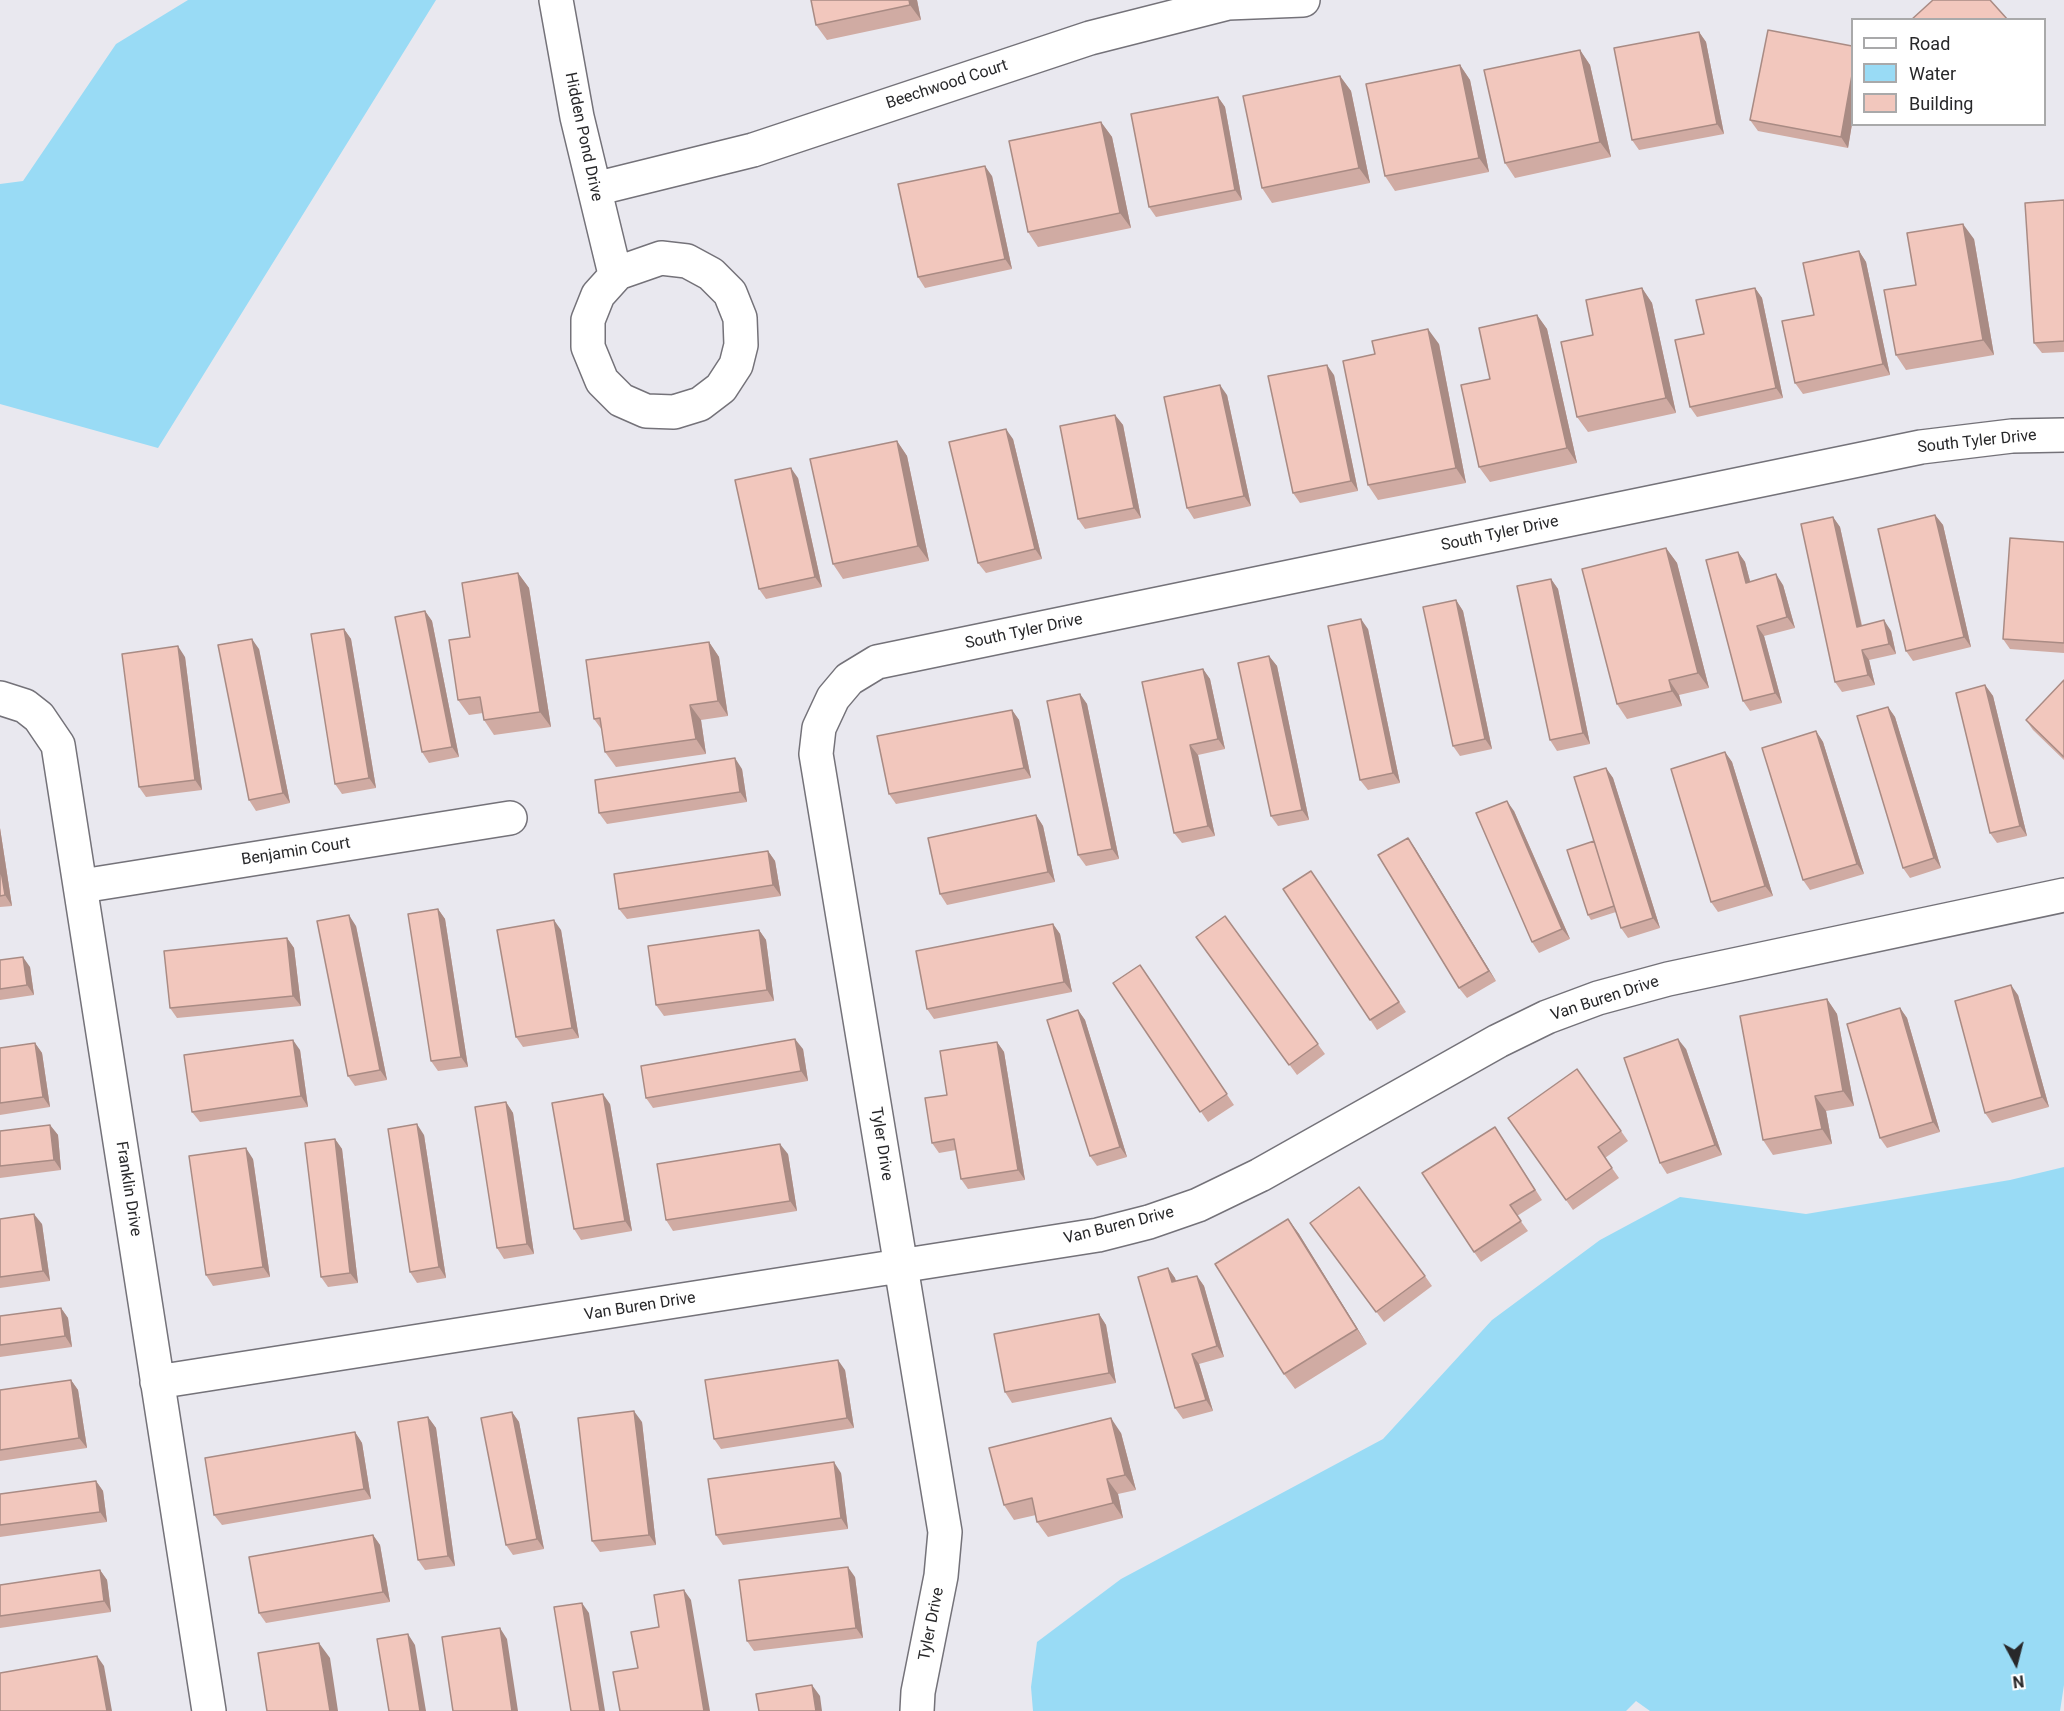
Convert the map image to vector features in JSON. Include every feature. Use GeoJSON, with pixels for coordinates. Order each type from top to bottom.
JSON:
{"type":"FeatureCollection","features":[{"type":"Feature","properties":{"kind":"street","name":"Hidden Pond Drive"},"geometry":{"type":"LineString","coordinates":[[556,0],[577,117],[615,274]]}},
{"type":"Feature","properties":{"kind":"street","name":"Beechwood Court"},"geometry":{"type":"LineString","coordinates":[[594,189],[753,150],[1090,38],[1228,3],[1303,0]]}},
{"type":"Feature","properties":{"kind":"street"},"geometry":{"type":"LineString","coordinates":[[661,258],[687,261],[711,274],[730,293],[740,318],[741,345],[736,365],[722,388],[700,404],[674,412],[646,411],[621,400],[602,381],[588,347],[588,320],[598,295],[615,274],[661,258]]}},
{"type":"Feature","properties":{"kind":"street","name":"South Tyler Drive"},"geometry":{"type":"LineString","coordinates":[[938,649],[1921,447],[2012,436],[2064,435]]}},
{"type":"Feature","properties":{"kind":"street","name":"Tyler Drive"},"geometry":{"type":"LineString","coordinates":[[917,1711],[918,1692],[941,1576],[945,1532],[816,754],[819,728],[832,698],[849,679],[877,662],[938,649]]}},
{"type":"Feature","properties":{"kind":"street","name":"Franklin Drive"},"geometry":{"type":"LineString","coordinates":[[0,698],[25,706],[39,717],[58,745],[82,886],[209,1711]]}},
{"type":"Feature","properties":{"kind":"street","name":"Benjamin Court"},"geometry":{"type":"LineString","coordinates":[[82,886],[510,818]]}},
{"type":"Feature","properties":{"kind":"street","name":"Van Buren Drive"},"geometry":{"type":"LineString","coordinates":[[158,1382],[901,1266],[1098,1234],[1149,1222],[1198,1205],[1260,1175],[1498,1041],[1547,1017],[1598,998],[1668,979],[2064,895]]}},
{"type":"Feature","properties":{"kind":"water"},"geometry":{"type":"Polygon","coordinates":[[[188,0],[436,0],[158,448],[0,404],[0,184],[23,181],[116,44],[188,0]]]}},
{"type":"Feature","properties":{"kind":"water"},"geometry":{"type":"Polygon","coordinates":[[[2064,1167],[2064,1685],[2060,1711],[1650,1711],[1636,1701],[1626,1711],[1033,1711],[1031,1687],[1037,1642],[1121,1579],[1383,1439],[1492,1320],[1600,1240],[1680,1197],[1806,1214],[2010,1180],[2064,1167]]]}},
{"type":"Feature","properties":{"kind":"building"},"geometry":{"type":"Polygon","coordinates":[[[811,0],[909,0],[910,5],[816,25],[811,0]]]}},
{"type":"Feature","properties":{"kind":"building"},"geometry":{"type":"Polygon","coordinates":[[[1933,0],[1990,0],[2006,18],[1913,18],[1933,0]]]}},
{"type":"Feature","properties":{"kind":"building"},"geometry":{"type":"Polygon","coordinates":[[[1768,30],[1851,46],[1851,81],[1841,137],[1750,120],[1768,30]]]}},
{"type":"Feature","properties":{"kind":"building"},"geometry":{"type":"Polygon","coordinates":[[[1699,32],[1717,124],[1632,140],[1614,48],[1699,32]]]}},
{"type":"Feature","properties":{"kind":"building"},"geometry":{"type":"Polygon","coordinates":[[[1580,50],[1600,142],[1505,163],[1484,70],[1580,50]]]}},
{"type":"Feature","properties":{"kind":"building"},"geometry":{"type":"Polygon","coordinates":[[[1460,65],[1479,158],[1385,176],[1366,84],[1460,65]]]}},
{"type":"Feature","properties":{"kind":"building"},"geometry":{"type":"Polygon","coordinates":[[[1340,76],[1359,168],[1262,188],[1243,96],[1340,76]]]}},
{"type":"Feature","properties":{"kind":"building"},"geometry":{"type":"Polygon","coordinates":[[[1218,97],[1235,190],[1149,207],[1131,114],[1218,97]]]}},
{"type":"Feature","properties":{"kind":"building"},"geometry":{"type":"Polygon","coordinates":[[[1101,122],[1120,213],[1028,232],[1009,141],[1101,122]]]}},
{"type":"Feature","properties":{"kind":"building"},"geometry":{"type":"Polygon","coordinates":[[[985,166],[1005,259],[918,277],[898,184],[985,166]]]}},
{"type":"Feature","properties":{"kind":"building"},"geometry":{"type":"Polygon","coordinates":[[[2064,200],[2064,341],[2034,343],[2025,203],[2064,200]]]}},
{"type":"Feature","properties":{"kind":"building"},"geometry":{"type":"Polygon","coordinates":[[[1963,224],[1983,340],[1896,355],[1884,290],[1916,285],[1907,233],[1963,224]]]}},
{"type":"Feature","properties":{"kind":"building"},"geometry":{"type":"Polygon","coordinates":[[[1859,251],[1883,364],[1795,383],[1782,321],[1814,315],[1803,263],[1859,251]]]}},
{"type":"Feature","properties":{"kind":"building"},"geometry":{"type":"Polygon","coordinates":[[[1642,288],[1666,398],[1577,417],[1561,342],[1593,335],[1586,300],[1642,288]]]}},
{"type":"Feature","properties":{"kind":"building"},"geometry":{"type":"Polygon","coordinates":[[[1755,288],[1776,388],[1690,407],[1675,340],[1704,334],[1696,300],[1755,288]]]}},
{"type":"Feature","properties":{"kind":"building"},"geometry":{"type":"Polygon","coordinates":[[[1537,315],[1567,448],[1479,467],[1461,385],[1490,379],[1479,328],[1537,315]]]}},
{"type":"Feature","properties":{"kind":"building"},"geometry":{"type":"Polygon","coordinates":[[[1428,329],[1456,468],[1368,485],[1343,361],[1375,354],[1372,341],[1428,329]]]}},
{"type":"Feature","properties":{"kind":"building"},"geometry":{"type":"Polygon","coordinates":[[[1327,365],[1351,481],[1293,493],[1268,376],[1327,365]]]}},
{"type":"Feature","properties":{"kind":"building"},"geometry":{"type":"Polygon","coordinates":[[[1220,385],[1244,496],[1187,508],[1164,397],[1220,385]]]}},
{"type":"Feature","properties":{"kind":"building"},"geometry":{"type":"Polygon","coordinates":[[[1115,415],[1134,508],[1078,519],[1060,426],[1115,415]]]}},
{"type":"Feature","properties":{"kind":"building"},"geometry":{"type":"Polygon","coordinates":[[[1006,429],[1035,549],[978,563],[949,442],[1006,429]]]}},
{"type":"Feature","properties":{"kind":"building"},"geometry":{"type":"Polygon","coordinates":[[[897,441],[918,546],[833,564],[810,459],[897,441]]]}},
{"type":"Feature","properties":{"kind":"building"},"geometry":{"type":"Polygon","coordinates":[[[791,468],[815,577],[759,589],[735,480],[791,468]]]}},
{"type":"Feature","properties":{"kind":"building"},"geometry":{"type":"Polygon","coordinates":[[[1935,515],[1964,637],[1906,651],[1878,529],[1935,515]]]}},
{"type":"Feature","properties":{"kind":"building"},"geometry":{"type":"Polygon","coordinates":[[[1833,517],[1857,627],[1884,620],[1889,644],[1862,650],[1868,675],[1835,682],[1801,524],[1833,517]]]}},
{"type":"Feature","properties":{"kind":"building"},"geometry":{"type":"Polygon","coordinates":[[[2010,538],[2064,542],[2064,643],[2003,639],[2010,538]]]}},
{"type":"Feature","properties":{"kind":"building"},"geometry":{"type":"Polygon","coordinates":[[[1666,548],[1698,673],[1669,680],[1672,691],[1617,704],[1582,569],[1666,548]]]}},
{"type":"Feature","properties":{"kind":"building"},"geometry":{"type":"Polygon","coordinates":[[[1738,552],[1746,583],[1776,574],[1787,617],[1757,626],[1775,693],[1743,701],[1706,560],[1738,552]]]}},
{"type":"Feature","properties":{"kind":"building"},"geometry":{"type":"Polygon","coordinates":[[[518,573],[540,712],[484,720],[480,697],[458,700],[449,640],[470,637],[462,583],[518,573]]]}},
{"type":"Feature","properties":{"kind":"building"},"geometry":{"type":"Polygon","coordinates":[[[1551,579],[1583,733],[1550,740],[1517,586],[1551,579]]]}},
{"type":"Feature","properties":{"kind":"building"},"geometry":{"type":"Polygon","coordinates":[[[1456,600],[1485,739],[1453,746],[1423,607],[1456,600]]]}},
{"type":"Feature","properties":{"kind":"building"},"geometry":{"type":"Polygon","coordinates":[[[425,611],[452,747],[422,752],[395,617],[425,611]]]}},
{"type":"Feature","properties":{"kind":"building"},"geometry":{"type":"Polygon","coordinates":[[[1361,619],[1393,773],[1360,780],[1328,626],[1361,619]]]}},
{"type":"Feature","properties":{"kind":"building"},"geometry":{"type":"Polygon","coordinates":[[[344,629],[369,778],[335,784],[311,634],[344,629]]]}},
{"type":"Feature","properties":{"kind":"building"},"geometry":{"type":"Polygon","coordinates":[[[252,639],[283,793],[249,800],[218,645],[252,639]]]}},
{"type":"Feature","properties":{"kind":"building"},"geometry":{"type":"Polygon","coordinates":[[[709,642],[718,701],[690,705],[696,739],[605,752],[600,718],[594,719],[586,660],[709,642]]]}},
{"type":"Feature","properties":{"kind":"building"},"geometry":{"type":"Polygon","coordinates":[[[178,646],[195,780],[139,787],[122,654],[178,646]]]}},
{"type":"Feature","properties":{"kind":"building"},"geometry":{"type":"Polygon","coordinates":[[[1269,656],[1302,810],[1271,816],[1238,663],[1269,656]]]}},
{"type":"Feature","properties":{"kind":"building"},"geometry":{"type":"Polygon","coordinates":[[[1203,669],[1218,739],[1190,745],[1208,826],[1174,833],[1142,682],[1203,669]]]}},
{"type":"Feature","properties":{"kind":"building"},"geometry":{"type":"Polygon","coordinates":[[[2064,680],[2064,757],[2026,720],[2064,680]]]}},
{"type":"Feature","properties":{"kind":"building"},"geometry":{"type":"Polygon","coordinates":[[[1985,685],[2020,826],[1990,833],[1956,693],[1985,685]]]}},
{"type":"Feature","properties":{"kind":"building"},"geometry":{"type":"Polygon","coordinates":[[[1080,694],[1112,849],[1078,855],[1047,701],[1080,694]]]}},
{"type":"Feature","properties":{"kind":"building"},"geometry":{"type":"Polygon","coordinates":[[[1888,707],[1934,858],[1903,868],[1857,716],[1888,707]]]}},
{"type":"Feature","properties":{"kind":"building"},"geometry":{"type":"Polygon","coordinates":[[[1012,710],[1024,768],[889,794],[877,736],[1012,710]]]}},
{"type":"Feature","properties":{"kind":"building"},"geometry":{"type":"Polygon","coordinates":[[[1816,731],[1857,864],[1803,880],[1762,748],[1816,731]]]}},
{"type":"Feature","properties":{"kind":"building"},"geometry":{"type":"Polygon","coordinates":[[[1725,752],[1765,886],[1711,902],[1671,769],[1725,752]]]}},
{"type":"Feature","properties":{"kind":"building"},"geometry":{"type":"Polygon","coordinates":[[[735,758],[740,792],[599,813],[595,780],[735,758]]]}},
{"type":"Feature","properties":{"kind":"building"},"geometry":{"type":"Polygon","coordinates":[[[1606,768],[1653,918],[1621,928],[1574,777],[1606,768]]]}},
{"type":"Feature","properties":{"kind":"building"},"geometry":{"type":"Polygon","coordinates":[[[1507,801],[1562,929],[1532,942],[1476,813],[1507,801]]]}},
{"type":"Feature","properties":{"kind":"building"},"geometry":{"type":"Polygon","coordinates":[[[1036,815],[1048,872],[940,894],[928,838],[1036,815]]]}},
{"type":"Feature","properties":{"kind":"building"},"geometry":{"type":"Polygon","coordinates":[[[1408,838],[1489,971],[1459,988],[1378,855],[1408,838]]]}},
{"type":"Feature","properties":{"kind":"building"},"geometry":{"type":"Polygon","coordinates":[[[1594,841],[1614,906],[1588,915],[1567,850],[1594,841]]]}},
{"type":"Feature","properties":{"kind":"building"},"geometry":{"type":"Polygon","coordinates":[[[768,851],[773,885],[619,909],[614,874],[768,851]]]}},
{"type":"Feature","properties":{"kind":"building"},"geometry":{"type":"Polygon","coordinates":[[[0,865],[5,895],[0,896],[0,865]]]}},
{"type":"Feature","properties":{"kind":"building"},"geometry":{"type":"Polygon","coordinates":[[[1311,871],[1399,1002],[1370,1020],[1283,889],[1311,871]]]}},
{"type":"Feature","properties":{"kind":"building"},"geometry":{"type":"Polygon","coordinates":[[[438,909],[461,1057],[431,1061],[408,914],[438,909]]]}},
{"type":"Feature","properties":{"kind":"building"},"geometry":{"type":"Polygon","coordinates":[[[349,915],[380,1070],[348,1076],[317,921],[349,915]]]}},
{"type":"Feature","properties":{"kind":"building"},"geometry":{"type":"Polygon","coordinates":[[[1225,916],[1318,1044],[1289,1065],[1196,937],[1225,916]]]}},
{"type":"Feature","properties":{"kind":"building"},"geometry":{"type":"Polygon","coordinates":[[[554,920],[572,1028],[516,1037],[497,930],[554,920]]]}},
{"type":"Feature","properties":{"kind":"building"},"geometry":{"type":"Polygon","coordinates":[[[1053,924],[1064,982],[927,1009],[916,951],[1053,924]]]}},
{"type":"Feature","properties":{"kind":"building"},"geometry":{"type":"Polygon","coordinates":[[[759,930],[767,990],[656,1005],[648,946],[759,930]]]}},
{"type":"Feature","properties":{"kind":"building"},"geometry":{"type":"Polygon","coordinates":[[[287,938],[293,996],[170,1008],[164,951],[287,938]]]}},
{"type":"Feature","properties":{"kind":"building"},"geometry":{"type":"Polygon","coordinates":[[[23,957],[27,985],[0,989],[0,960],[23,957]]]}},
{"type":"Feature","properties":{"kind":"building"},"geometry":{"type":"Polygon","coordinates":[[[1140,965],[1227,1094],[1200,1112],[1113,983],[1140,965]]]}},
{"type":"Feature","properties":{"kind":"building"},"geometry":{"type":"Polygon","coordinates":[[[2011,985],[2042,1097],[1985,1113],[1955,1001],[2011,985]]]}},
{"type":"Feature","properties":{"kind":"building"},"geometry":{"type":"Polygon","coordinates":[[[1827,999],[1843,1091],[1815,1096],[1822,1129],[1763,1140],[1740,1016],[1827,999]]]}},
{"type":"Feature","properties":{"kind":"building"},"geometry":{"type":"Polygon","coordinates":[[[1900,1008],[1933,1122],[1880,1138],[1847,1024],[1900,1008]]]}},
{"type":"Feature","properties":{"kind":"building"},"geometry":{"type":"Polygon","coordinates":[[[1078,1010],[1120,1147],[1090,1156],[1047,1020],[1078,1010]]]}},
{"type":"Feature","properties":{"kind":"building"},"geometry":{"type":"Polygon","coordinates":[[[795,1039],[801,1071],[646,1098],[641,1066],[795,1039]]]}},
{"type":"Feature","properties":{"kind":"building"},"geometry":{"type":"Polygon","coordinates":[[[1678,1039],[1715,1145],[1660,1163],[1624,1058],[1678,1039]]]}},
{"type":"Feature","properties":{"kind":"building"},"geometry":{"type":"Polygon","coordinates":[[[293,1040],[301,1096],[192,1112],[184,1055],[293,1040]]]}},
{"type":"Feature","properties":{"kind":"building"},"geometry":{"type":"Polygon","coordinates":[[[997,1042],[1018,1170],[961,1179],[954,1139],[932,1143],[925,1098],[947,1095],[940,1051],[997,1042]]]}},
{"type":"Feature","properties":{"kind":"building"},"geometry":{"type":"Polygon","coordinates":[[[35,1043],[43,1097],[0,1103],[0,1048],[35,1043]]]}},
{"type":"Feature","properties":{"kind":"building"},"geometry":{"type":"Polygon","coordinates":[[[1577,1069],[1621,1131],[1598,1147],[1612,1168],[1566,1200],[1508,1118],[1577,1069]]]}},
{"type":"Feature","properties":{"kind":"building"},"geometry":{"type":"Polygon","coordinates":[[[603,1094],[625,1221],[574,1229],[552,1103],[603,1094]]]}},
{"type":"Feature","properties":{"kind":"building"},"geometry":{"type":"Polygon","coordinates":[[[506,1102],[527,1244],[497,1248],[475,1107],[506,1102]]]}},
{"type":"Feature","properties":{"kind":"building"},"geometry":{"type":"Polygon","coordinates":[[[417,1124],[439,1267],[410,1272],[388,1129],[417,1124]]]}},
{"type":"Feature","properties":{"kind":"building"},"geometry":{"type":"Polygon","coordinates":[[[50,1125],[54,1160],[0,1166],[0,1131],[50,1125]]]}},
{"type":"Feature","properties":{"kind":"building"},"geometry":{"type":"Polygon","coordinates":[[[1495,1127],[1535,1190],[1510,1205],[1521,1221],[1474,1252],[1422,1173],[1495,1127]]]}},
{"type":"Feature","properties":{"kind":"building"},"geometry":{"type":"Polygon","coordinates":[[[335,1139],[350,1273],[321,1277],[305,1143],[335,1139]]]}},
{"type":"Feature","properties":{"kind":"building"},"geometry":{"type":"Polygon","coordinates":[[[780,1144],[790,1201],[666,1220],[657,1164],[780,1144]]]}},
{"type":"Feature","properties":{"kind":"building"},"geometry":{"type":"Polygon","coordinates":[[[246,1148],[263,1267],[206,1275],[189,1156],[246,1148]]]}},
{"type":"Feature","properties":{"kind":"building"},"geometry":{"type":"Polygon","coordinates":[[[1359,1187],[1425,1276],[1376,1312],[1310,1223],[1359,1187]]]}},
{"type":"Feature","properties":{"kind":"building"},"geometry":{"type":"Polygon","coordinates":[[[34,1214],[43,1271],[0,1277],[0,1219],[34,1214]]]}},
{"type":"Feature","properties":{"kind":"building"},"geometry":{"type":"Polygon","coordinates":[[[1288,1219],[1357,1329],[1284,1374],[1215,1264],[1288,1219]]]}},
{"type":"Feature","properties":{"kind":"building"},"geometry":{"type":"Polygon","coordinates":[[[1168,1268],[1172,1282],[1197,1276],[1217,1346],[1192,1354],[1206,1400],[1175,1408],[1138,1277],[1168,1268]]]}},
{"type":"Feature","properties":{"kind":"building"},"geometry":{"type":"Polygon","coordinates":[[[61,1308],[65,1336],[0,1345],[0,1316],[61,1308]]]}},
{"type":"Feature","properties":{"kind":"building"},"geometry":{"type":"Polygon","coordinates":[[[1099,1314],[1109,1373],[1005,1392],[994,1334],[1099,1314]]]}},
{"type":"Feature","properties":{"kind":"building"},"geometry":{"type":"Polygon","coordinates":[[[838,1360],[847,1418],[714,1439],[705,1380],[838,1360]]]}},
{"type":"Feature","properties":{"kind":"building"},"geometry":{"type":"Polygon","coordinates":[[[71,1380],[79,1438],[0,1450],[0,1390],[71,1380]]]}},
{"type":"Feature","properties":{"kind":"building"},"geometry":{"type":"Polygon","coordinates":[[[634,1411],[649,1535],[592,1541],[578,1418],[634,1411]]]}},
{"type":"Feature","properties":{"kind":"building"},"geometry":{"type":"Polygon","coordinates":[[[512,1412],[537,1539],[506,1545],[481,1418],[512,1412]]]}},
{"type":"Feature","properties":{"kind":"building"},"geometry":{"type":"Polygon","coordinates":[[[428,1417],[448,1556],[418,1560],[398,1422],[428,1417]]]}},
{"type":"Feature","properties":{"kind":"building"},"geometry":{"type":"Polygon","coordinates":[[[1111,1418],[1125,1475],[1107,1479],[1113,1503],[1037,1522],[1032,1498],[1004,1505],[989,1448],[1111,1418]]]}},
{"type":"Feature","properties":{"kind":"building"},"geometry":{"type":"Polygon","coordinates":[[[355,1432],[364,1489],[214,1515],[205,1458],[355,1432]]]}},
{"type":"Feature","properties":{"kind":"building"},"geometry":{"type":"Polygon","coordinates":[[[834,1462],[841,1518],[716,1535],[708,1479],[834,1462]]]}},
{"type":"Feature","properties":{"kind":"building"},"geometry":{"type":"Polygon","coordinates":[[[96,1481],[100,1512],[0,1525],[0,1494],[96,1481]]]}},
{"type":"Feature","properties":{"kind":"building"},"geometry":{"type":"Polygon","coordinates":[[[373,1535],[383,1592],[259,1613],[249,1557],[373,1535]]]}},
{"type":"Feature","properties":{"kind":"building"},"geometry":{"type":"Polygon","coordinates":[[[848,1567],[856,1628],[747,1641],[739,1580],[848,1567]]]}},
{"type":"Feature","properties":{"kind":"building"},"geometry":{"type":"Polygon","coordinates":[[[100,1570],[104,1601],[0,1616],[0,1585],[100,1570]]]}},
{"type":"Feature","properties":{"kind":"building"},"geometry":{"type":"Polygon","coordinates":[[[684,1590],[704,1711],[620,1711],[613,1672],[638,1668],[631,1632],[659,1627],[654,1595],[684,1590]]]}},
{"type":"Feature","properties":{"kind":"building"},"geometry":{"type":"Polygon","coordinates":[[[582,1603],[600,1711],[571,1711],[554,1607],[582,1603]]]}},
{"type":"Feature","properties":{"kind":"building"},"geometry":{"type":"Polygon","coordinates":[[[500,1628],[512,1711],[453,1711],[442,1637],[500,1628]]]}},
{"type":"Feature","properties":{"kind":"building"},"geometry":{"type":"Polygon","coordinates":[[[408,1634],[420,1711],[389,1711],[377,1639],[408,1634]]]}},
{"type":"Feature","properties":{"kind":"building"},"geometry":{"type":"Polygon","coordinates":[[[319,1643],[330,1711],[267,1711],[258,1653],[319,1643]]]}},
{"type":"Feature","properties":{"kind":"building"},"geometry":{"type":"Polygon","coordinates":[[[97,1656],[107,1711],[0,1711],[0,1673],[97,1656]]]}},
{"type":"Feature","properties":{"kind":"building"},"geometry":{"type":"Polygon","coordinates":[[[812,1685],[816,1711],[759,1711],[756,1694],[812,1685]]]}}]}
